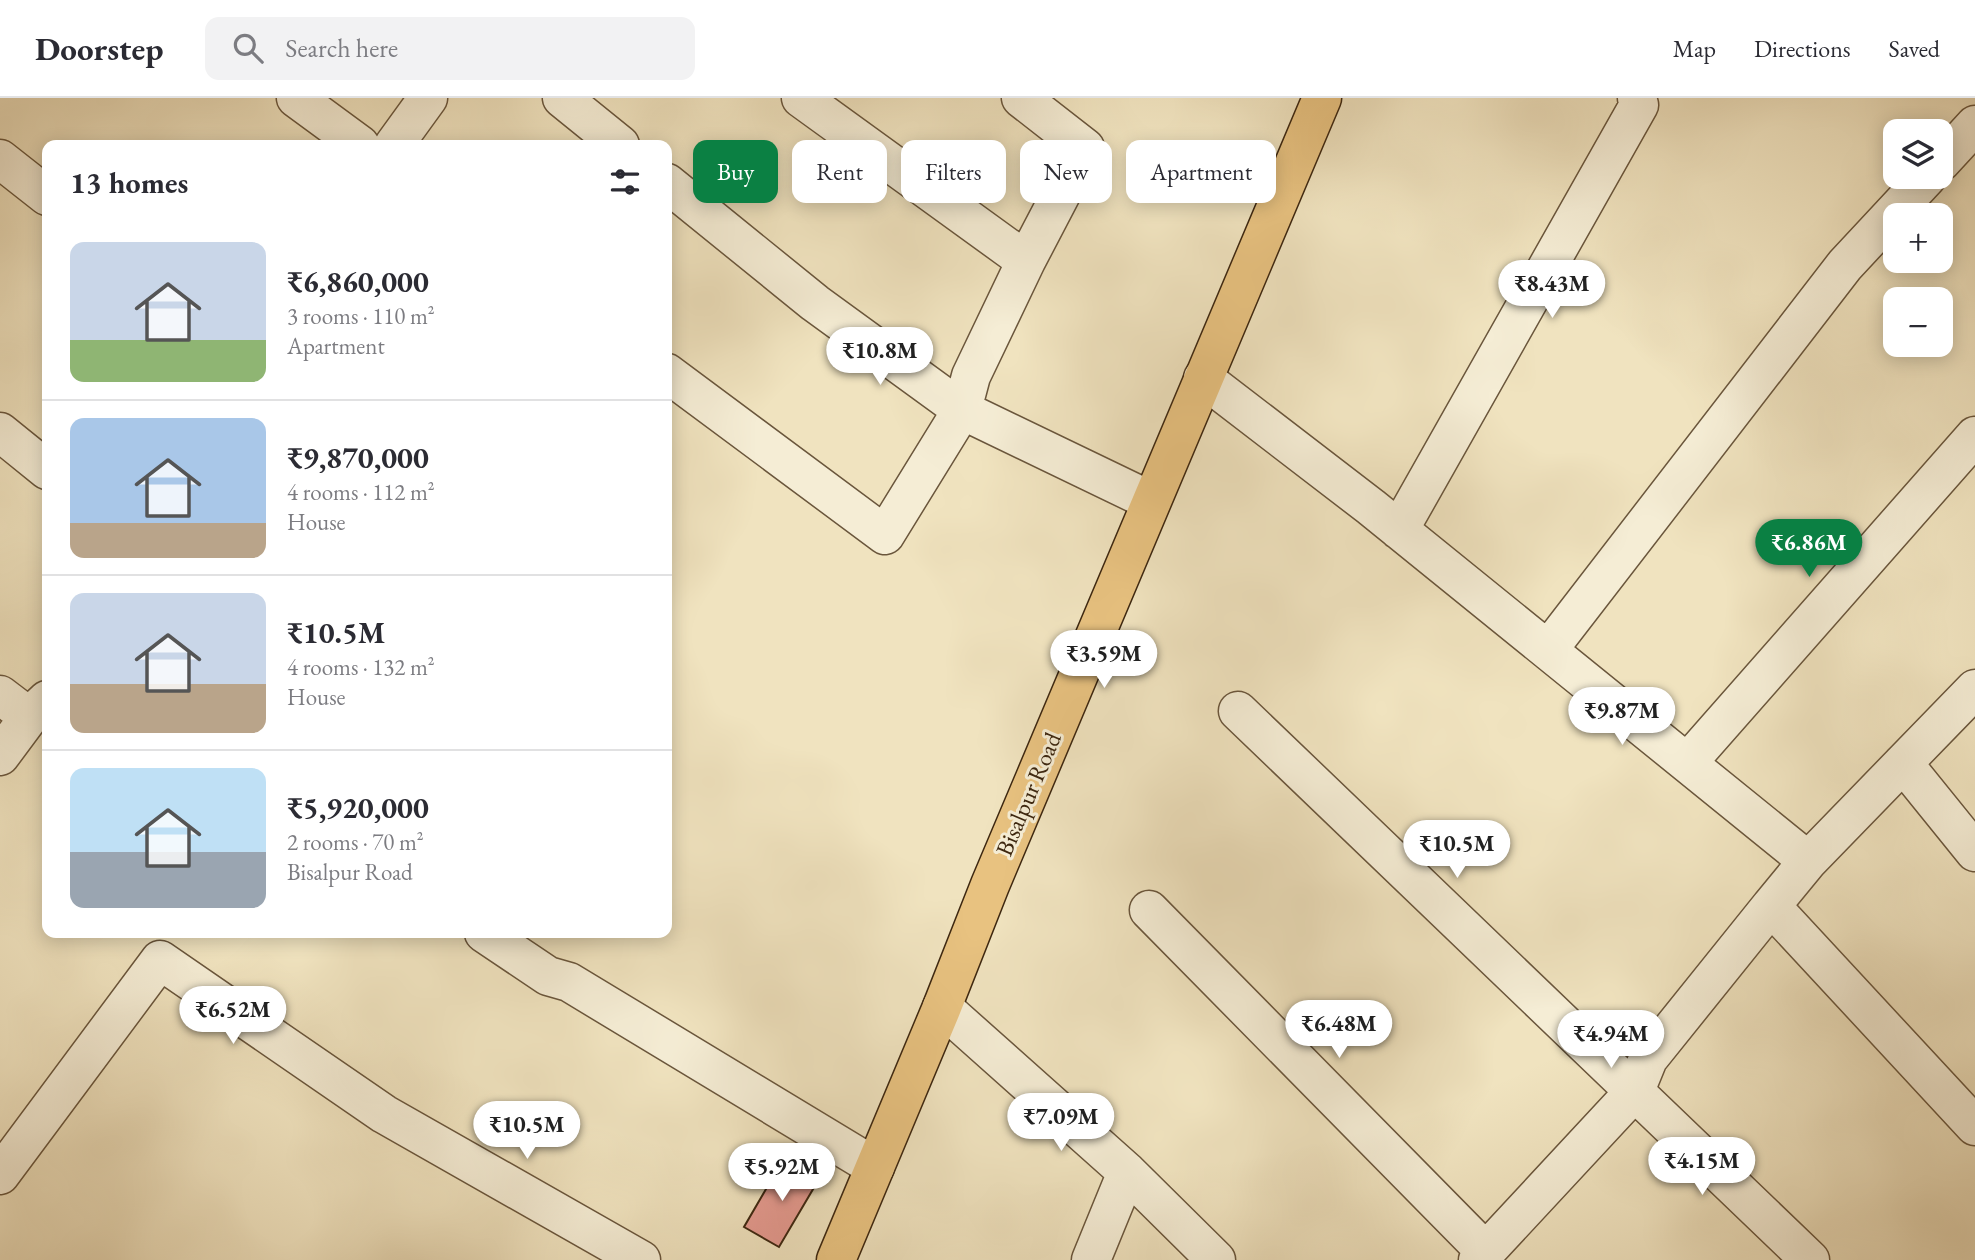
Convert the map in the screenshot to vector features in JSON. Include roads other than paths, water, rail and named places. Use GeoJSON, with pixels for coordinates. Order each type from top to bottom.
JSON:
{"type":"FeatureCollection","features":[{"type":"Feature","properties":{"kind":"main road","name":"Bisalpur Road"},"geometry":{"type":"LineString","coordinates":[[836,1260],[942,1007],[990,884],[1322,98]]}},
{"type":"Feature","properties":{"kind":"street"},"geometry":{"type":"LineString","coordinates":[[296,98],[353,140]]}},
{"type":"Feature","properties":{"kind":"street"},"geometry":{"type":"LineString","coordinates":[[398,140],[428,98]]}},
{"type":"Feature","properties":{"kind":"street"},"geometry":{"type":"LineString","coordinates":[[562,98],[614,140]]}},
{"type":"Feature","properties":{"kind":"street"},"geometry":{"type":"LineString","coordinates":[[801,98],[1026,261]]}},
{"type":"Feature","properties":{"kind":"street"},"geometry":{"type":"LineString","coordinates":[[672,377],[885,535],[962,410],[971,376],[1026,261],[1085,148],[1021,98]]}},
{"type":"Feature","properties":{"kind":"street"},"geometry":{"type":"LineString","coordinates":[[1399,530],[1639,105],[1637,98]]}},
{"type":"Feature","properties":{"kind":"street"},"geometry":{"type":"LineString","coordinates":[[1953,149],[1975,125]]}},
{"type":"Feature","properties":{"kind":"street"},"geometry":{"type":"LineString","coordinates":[[0,159],[42,192]]}},
{"type":"Feature","properties":{"kind":"street"},"geometry":{"type":"LineString","coordinates":[[672,187],[815,303],[962,410],[1150,502]]}},
{"type":"Feature","properties":{"kind":"street"},"geometry":{"type":"LineString","coordinates":[[1548,650],[1845,265],[1916,189]]}},
{"type":"Feature","properties":{"kind":"street"},"geometry":{"type":"LineString","coordinates":[[1203,377],[1399,530],[1808,860]]}},
{"type":"Feature","properties":{"kind":"street"},"geometry":{"type":"LineString","coordinates":[[0,432],[42,466]]}},
{"type":"Feature","properties":{"kind":"street"},"geometry":{"type":"LineString","coordinates":[[1688,762],[1975,436]]}},
{"type":"Feature","properties":{"kind":"street"},"geometry":{"type":"LineString","coordinates":[[1149,910],[1482,1256],[1635,1091],[1648,1059],[1808,860],[1975,689]]}},
{"type":"Feature","properties":{"kind":"street"},"geometry":{"type":"LineString","coordinates":[[0,756],[26,704]]}},
{"type":"Feature","properties":{"kind":"street"},"geometry":{"type":"LineString","coordinates":[[1238,711],[1810,1260]]}},
{"type":"Feature","properties":{"kind":"street"},"geometry":{"type":"LineString","coordinates":[[1903,763],[1975,852]]}},
{"type":"Feature","properties":{"kind":"street"},"geometry":{"type":"LineString","coordinates":[[1771,906],[1975,1126]]}},
{"type":"Feature","properties":{"kind":"street"},"geometry":{"type":"LineString","coordinates":[[491,938],[548,976],[569,982],[876,1167]]}},
{"type":"Feature","properties":{"kind":"street"},"geometry":{"type":"LineString","coordinates":[[0,1175],[160,960],[384,1114],[641,1260]]}},
{"type":"Feature","properties":{"kind":"street"},"geometry":{"type":"LineString","coordinates":[[942,1007],[1127,1172],[1216,1260]]}},
{"type":"Feature","properties":{"kind":"street"},"geometry":{"type":"LineString","coordinates":[[1091,1260],[1127,1172]]}}]}
